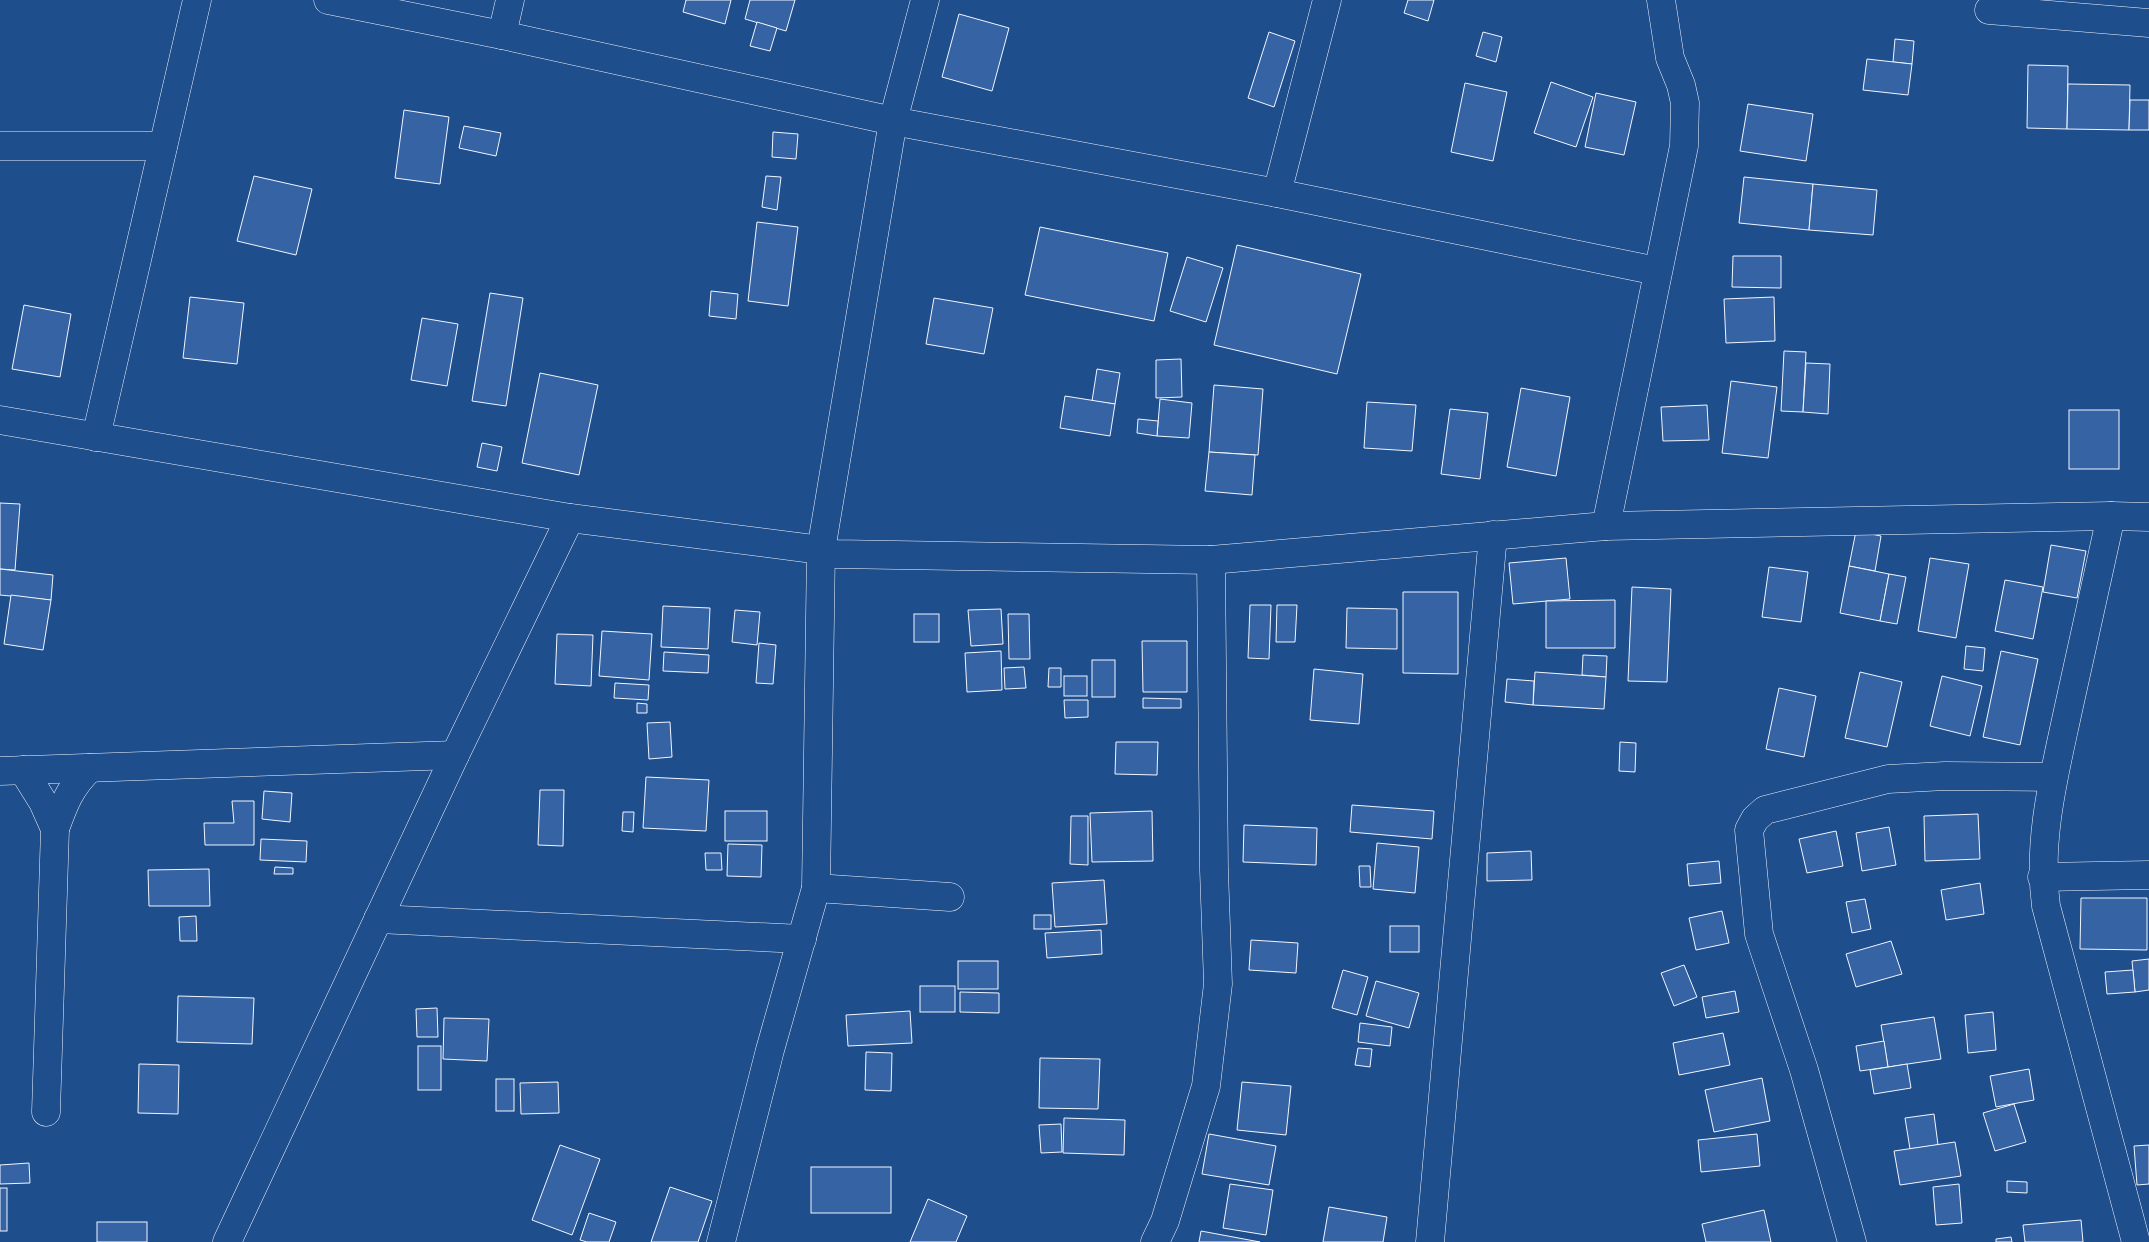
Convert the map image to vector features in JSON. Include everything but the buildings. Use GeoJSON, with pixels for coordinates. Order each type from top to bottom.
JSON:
{"type":"FeatureCollection","features":[{"type":"Feature","properties":{"kind":"street"},"geometry":{"type":"LineString","coordinates":[[96,437],[198,0]]}},
{"type":"Feature","properties":{"kind":"street"},"geometry":{"type":"LineString","coordinates":[[328,0],[894,121],[1277,193],[1657,271]]}},
{"type":"Feature","properties":{"kind":"street"},"geometry":{"type":"LineString","coordinates":[[502,36],[510,0]]}},
{"type":"Feature","properties":{"kind":"street"},"geometry":{"type":"LineString","coordinates":[[721,1242],[770,1050],[816,888],[821,550],[894,121],[926,0]]}},
{"type":"Feature","properties":{"kind":"street"},"geometry":{"type":"LineString","coordinates":[[1277,193],[1327,0]]}},
{"type":"Feature","properties":{"kind":"street"},"geometry":{"type":"LineString","coordinates":[[1606,526],[1684,146],[1685,103],[1681,85],[1670,58],[1662,0]]}},
{"type":"Feature","properties":{"kind":"street"},"geometry":{"type":"LineString","coordinates":[[1990,10],[2149,23]]}},
{"type":"Feature","properties":{"kind":"street"},"geometry":{"type":"LineString","coordinates":[[0,146],[163,146]]}},
{"type":"Feature","properties":{"kind":"street"},"geometry":{"type":"LineString","coordinates":[[0,420],[570,518],[821,550],[834,554],[1211,560],[1606,526],[2111,516],[2149,517]]}},
{"type":"Feature","properties":{"kind":"street"},"geometry":{"type":"LineString","coordinates":[[2111,516],[2054,777],[2043,839],[2042,877],[2046,906],[2136,1242]]}},
{"type":"Feature","properties":{"kind":"street"},"geometry":{"type":"LineString","coordinates":[[227,1242],[455,755],[570,518]]}},
{"type":"Feature","properties":{"kind":"street"},"geometry":{"type":"LineString","coordinates":[[1430,1242],[1493,535]]}},
{"type":"Feature","properties":{"kind":"street"},"geometry":{"type":"LineString","coordinates":[[1155,1242],[1165,1221],[1206,1086],[1218,984],[1214,870],[1211,560]]}},
{"type":"Feature","properties":{"kind":"street"},"geometry":{"type":"LineString","coordinates":[[11,770],[455,755]]}},
{"type":"Feature","properties":{"kind":"street"},"geometry":{"type":"LineString","coordinates":[[46,1112],[55,829],[76,781],[90,768]]}},
{"type":"Feature","properties":{"kind":"street"},"geometry":{"type":"LineString","coordinates":[[11,770],[43,802],[55,829]]}},
{"type":"Feature","properties":{"kind":"street"},"geometry":{"type":"LineString","coordinates":[[1852,1242],[1804,1070],[1759,934],[1749,830],[1755,819],[1765,810],[1888,779],[1945,776],[2054,777]]}},
{"type":"Feature","properties":{"kind":"street"},"geometry":{"type":"LineString","coordinates":[[2042,877],[2149,875]]}},
{"type":"Feature","properties":{"kind":"street"},"geometry":{"type":"LineString","coordinates":[[816,888],[950,896]]}},
{"type":"Feature","properties":{"kind":"street"},"geometry":{"type":"LineString","coordinates":[[378,919],[802,939]]}}]}
